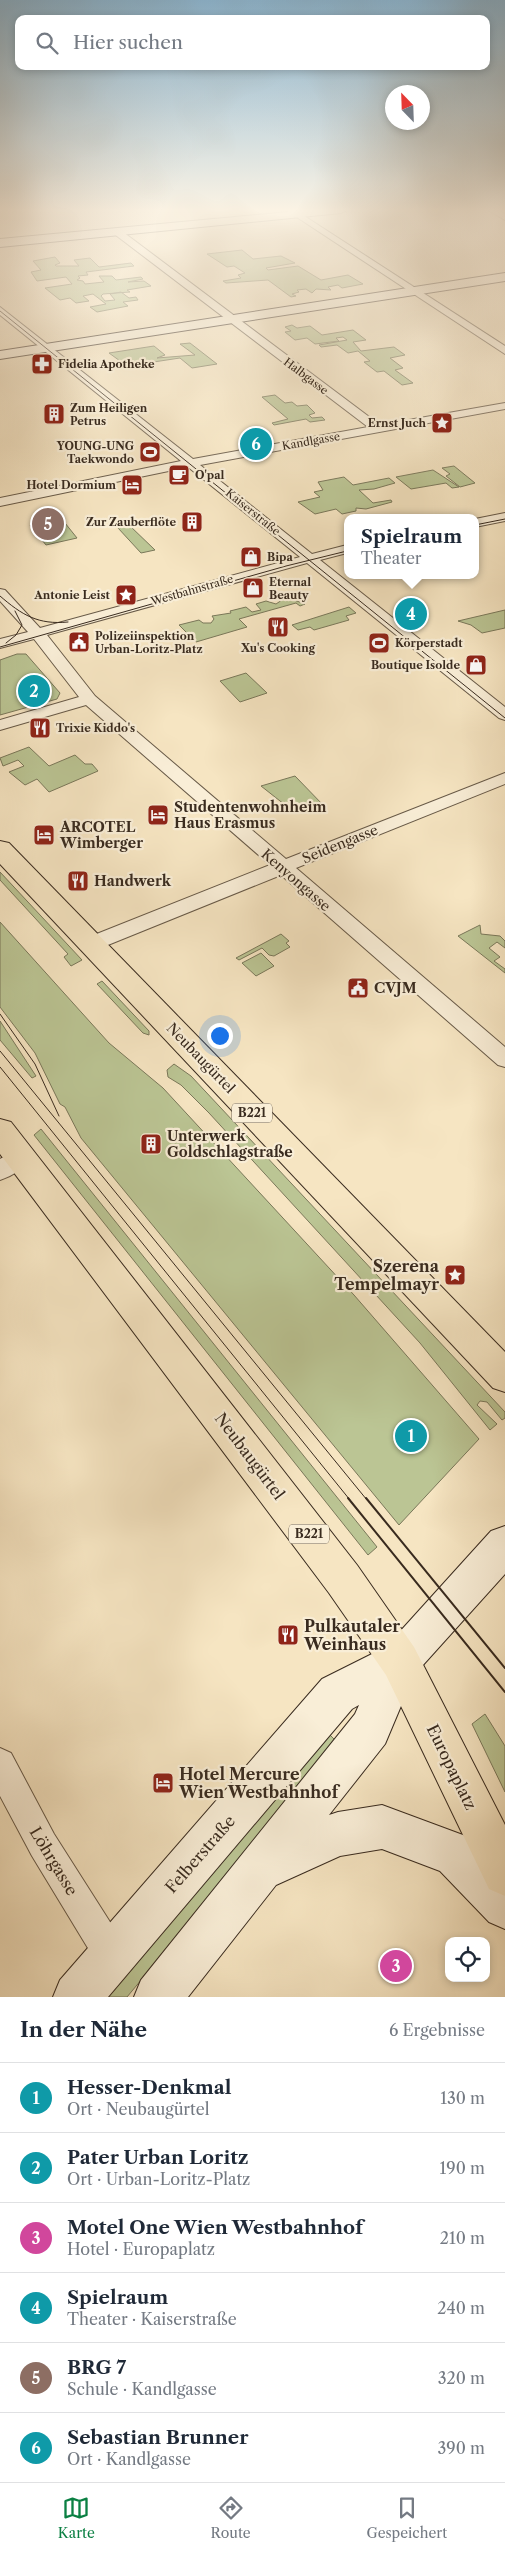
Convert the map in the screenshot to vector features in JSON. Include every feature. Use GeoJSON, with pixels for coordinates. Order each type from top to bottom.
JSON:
{"type":"FeatureCollection","features":[{"type":"Feature","properties":{"kind":"main road"},"geometry":{"type":"LineString","coordinates":[[0,355],[330,303]]}},
{"type":"Feature","properties":{"kind":"main road","name":"Neubaugürtel"},"geometry":{"type":"LineString","coordinates":[[0,849],[505,1376]]}},
{"type":"Feature","properties":{"kind":"main road","name":"Neubaugürtel"},"geometry":{"type":"LineString","coordinates":[[7,1153],[343,1579],[400,1661]]}},
{"type":"Feature","properties":{"kind":"main road"},"geometry":{"type":"LineString","coordinates":[[158,1997],[370,1729],[400,1661],[505,1545]]}},
{"type":"Feature","properties":{"kind":"main road","name":"Europaplatz"},"geometry":{"type":"LineString","coordinates":[[400,1661],[505,1873]]}},
{"type":"Feature","properties":{"kind":"main road","name":"Felberstraße"},"geometry":{"type":"LineString","coordinates":[[77,1997],[337,1694],[400,1661]]}},
{"type":"Feature","properties":{"kind":"main road"},"geometry":{"type":"LineString","coordinates":[[262,1867],[338,1834],[382,1826],[455,1854],[505,1906]]}},
{"type":"Feature","properties":{"kind":"street","name":"Halbgasse"},"geometry":{"type":"LineString","coordinates":[[211,303],[378,429]]}},
{"type":"Feature","properties":{"kind":"street"},"geometry":{"type":"LineString","coordinates":[[431,303],[505,351]]}},
{"type":"Feature","properties":{"kind":"street","name":"Kaiserstraße"},"geometry":{"type":"LineString","coordinates":[[0,310],[48,346],[190,463],[505,715]]}},
{"type":"Feature","properties":{"kind":"street","name":"Kandlgasse"},"geometry":{"type":"LineString","coordinates":[[0,502],[190,463],[505,406]]}},
{"type":"Feature","properties":{"kind":"street"},"geometry":{"type":"LineString","coordinates":[[479,522],[505,517]]}},
{"type":"Feature","properties":{"kind":"street","name":"Westbahnstraße"},"geometry":{"type":"LineString","coordinates":[[0,644],[309,557],[344,550]]}},
{"type":"Feature","properties":{"kind":"street","name":"Kenyongasse"},"geometry":{"type":"LineString","coordinates":[[0,594],[37,633],[89,699],[505,1059]]}},
{"type":"Feature","properties":{"kind":"street"},"geometry":{"type":"LineString","coordinates":[[0,724],[89,699]]}},
{"type":"Feature","properties":{"kind":"street","name":"Seidengasse"},"geometry":{"type":"LineString","coordinates":[[91,944],[505,778]]}},
{"type":"Feature","properties":{"kind":"street","name":"Löhrgasse"},"geometry":{"type":"LineString","coordinates":[[0,1764],[43,1844],[112,1956]]}},
{"type":"Feature","properties":{"kind":"green space"},"geometry":{"type":"Polygon","coordinates":[[[124,303],[128,306],[97,312],[90,307],[124,303]]]}},
{"type":"Feature","properties":{"kind":"green space"},"geometry":{"type":"Polygon","coordinates":[[[292,325],[297,328],[310,326],[322,335],[353,330],[366,340],[353,342],[361,351],[394,347],[405,355],[390,358],[403,368],[395,370],[413,383],[402,385],[384,371],[377,372],[364,362],[370,361],[358,351],[348,353],[337,345],[321,347],[319,345],[347,340],[343,337],[336,338],[339,341],[315,344],[307,338],[295,340],[285,332],[291,331],[285,327],[292,325]]]}},
{"type":"Feature","properties":{"kind":"green space"},"geometry":{"type":"Polygon","coordinates":[[[190,343],[217,364],[192,368],[180,358],[127,366],[109,353],[154,346],[165,355],[157,358],[195,355],[180,344],[190,343]]]}},
{"type":"Feature","properties":{"kind":"green space"},"geometry":{"type":"Polygon","coordinates":[[[275,395],[285,403],[292,402],[297,406],[307,405],[315,413],[309,415],[312,418],[322,417],[325,420],[310,422],[306,419],[274,425],[272,423],[288,419],[262,397],[275,395]]]}},
{"type":"Feature","properties":{"kind":"green space"},"geometry":{"type":"Polygon","coordinates":[[[454,466],[475,483],[460,487],[446,476],[450,474],[442,468],[454,466]]]}},
{"type":"Feature","properties":{"kind":"green space"},"geometry":{"type":"Polygon","coordinates":[[[433,470],[459,487],[452,488],[446,483],[411,489],[396,477],[433,470]]]}},
{"type":"Feature","properties":{"kind":"green space"},"geometry":{"type":"Polygon","coordinates":[[[344,477],[353,485],[389,478],[395,483],[374,489],[359,490],[373,503],[391,500],[392,502],[366,509],[356,508],[356,511],[342,514],[336,509],[315,514],[298,502],[320,497],[314,492],[323,490],[318,482],[344,477]]]}},
{"type":"Feature","properties":{"kind":"green space"},"geometry":{"type":"Polygon","coordinates":[[[61,518],[77,538],[46,545],[30,525],[61,518]]]}},
{"type":"Feature","properties":{"kind":"green space"},"geometry":{"type":"Polygon","coordinates":[[[129,525],[155,550],[141,553],[118,528],[129,525]]]}},
{"type":"Feature","properties":{"kind":"green space"},"geometry":{"type":"Polygon","coordinates":[[[292,593],[298,598],[294,600],[305,604],[300,606],[296,603],[239,619],[247,627],[196,642],[179,625],[199,620],[203,623],[211,623],[214,619],[212,616],[231,613],[230,611],[246,607],[252,612],[261,610],[256,604],[266,601],[276,604],[282,600],[281,597],[292,593]]]}},
{"type":"Feature","properties":{"kind":"green space"},"geometry":{"type":"Polygon","coordinates":[[[349,607],[356,613],[346,616],[349,620],[314,630],[310,627],[298,630],[292,625],[349,607]]]}},
{"type":"Feature","properties":{"kind":"green space"},"geometry":{"type":"Polygon","coordinates":[[[505,610],[505,628],[482,633],[471,625],[458,621],[505,610]]]}},
{"type":"Feature","properties":{"kind":"green space"},"geometry":{"type":"Polygon","coordinates":[[[17,654],[26,654],[60,693],[57,699],[0,715],[0,660],[17,654]]]}},
{"type":"Feature","properties":{"kind":"green space"},"geometry":{"type":"Polygon","coordinates":[[[246,673],[267,693],[240,702],[220,681],[246,673]]]}},
{"type":"Feature","properties":{"kind":"green space"},"geometry":{"type":"Polygon","coordinates":[[[29,747],[49,766],[75,755],[85,764],[92,764],[98,771],[49,792],[37,779],[25,785],[9,772],[24,766],[18,760],[3,766],[0,758],[29,747]]]}},
{"type":"Feature","properties":{"kind":"green space"},"geometry":{"type":"Polygon","coordinates":[[[295,776],[324,806],[304,808],[294,812],[261,786],[295,776]]]}},
{"type":"Feature","properties":{"kind":"green space"},"geometry":{"type":"Polygon","coordinates":[[[0,872],[82,960],[71,966],[64,957],[68,954],[0,880],[0,872]]]}},
{"type":"Feature","properties":{"kind":"green space"},"geometry":{"type":"Polygon","coordinates":[[[0,922],[109,1043],[163,1088],[354,1295],[479,1439],[399,1525],[81,1138],[65,1107],[60,1104],[35,1053],[0,1007],[0,922]]]}},
{"type":"Feature","properties":{"kind":"green space"},"geometry":{"type":"Polygon","coordinates":[[[480,925],[481,934],[500,936],[505,941],[505,948],[497,942],[489,948],[500,957],[494,961],[505,969],[505,973],[458,936],[480,925]]]}},
{"type":"Feature","properties":{"kind":"green space"},"geometry":{"type":"Polygon","coordinates":[[[281,934],[289,941],[286,943],[290,947],[274,956],[269,955],[262,948],[239,960],[236,958],[281,934]]]}},
{"type":"Feature","properties":{"kind":"green space"},"geometry":{"type":"Polygon","coordinates":[[[261,953],[274,966],[256,976],[242,963],[261,953]]]}},
{"type":"Feature","properties":{"kind":"green space"},"geometry":{"type":"Polygon","coordinates":[[[102,981],[149,1031],[149,1035],[143,1033],[97,984],[102,981]]]}},
{"type":"Feature","properties":{"kind":"green space"},"geometry":{"type":"Polygon","coordinates":[[[0,1021],[36,1076],[32,1078],[0,1040],[0,1021]]]}},
{"type":"Feature","properties":{"kind":"green space"},"geometry":{"type":"Polygon","coordinates":[[[174,1064],[191,1076],[505,1412],[505,1418],[502,1420],[487,1402],[480,1401],[477,1405],[497,1424],[490,1430],[420,1343],[209,1113],[181,1085],[168,1077],[167,1070],[174,1064]]]}},
{"type":"Feature","properties":{"kind":"green space"},"geometry":{"type":"Polygon","coordinates":[[[41,1129],[377,1547],[368,1555],[34,1135],[41,1129]]]}},
{"type":"Feature","properties":{"kind":"green space"},"geometry":{"type":"Polygon","coordinates":[[[485,1714],[505,1746],[505,1792],[472,1724],[485,1714]]]}},
{"type":"Feature","properties":{"kind":"green space"},"geometry":{"type":"Polygon","coordinates":[[[326,1731],[338,1743],[127,1997],[102,1997],[326,1731]]]}},
{"type":"Feature","properties":{"kind":"tram line"},"geometry":{"type":"LineString","coordinates":[[0,311],[309,560]]}},
{"type":"Feature","properties":{"kind":"tram line"},"geometry":{"type":"LineString","coordinates":[[479,524],[505,519]]}},
{"type":"Feature","properties":{"kind":"tram line"},"geometry":{"type":"LineString","coordinates":[[309,560],[344,552]]}},
{"type":"Feature","properties":{"kind":"tram line"},"geometry":{"type":"LineString","coordinates":[[0,647],[309,560]]}},
{"type":"Feature","properties":{"kind":"tram line"},"geometry":{"type":"LineString","coordinates":[[309,560],[505,718]]}},
{"type":"Feature","properties":{"kind":"tram line"},"geometry":{"type":"LineString","coordinates":[[0,596],[31,617],[48,622],[68,622]]}},
{"type":"Feature","properties":{"kind":"tram line"},"geometry":{"type":"LineString","coordinates":[[6,643],[16,635],[22,625],[15,611]]}},
{"type":"Feature","properties":{"kind":"tram line"},"geometry":{"type":"LineString","coordinates":[[0,1014],[35,1064],[59,1116]]}},
{"type":"Feature","properties":{"kind":"tram line"},"geometry":{"type":"LineString","coordinates":[[0,1051],[367,1500]]}},
{"type":"Feature","properties":{"kind":"tram line"},"geometry":{"type":"LineString","coordinates":[[0,1067],[350,1500]]}},
{"type":"Feature","properties":{"kind":"tram line"},"geometry":{"type":"LineString","coordinates":[[348,1498],[505,1692]]}},
{"type":"Feature","properties":{"kind":"tram line"},"geometry":{"type":"LineString","coordinates":[[366,1498],[505,1668]]}},
{"type":"Feature","properties":{"kind":"place","name":"Fidelia Apotheke"},"geometry":{"type":"Point","coordinates":[42,364]}},
{"type":"Feature","properties":{"kind":"place","name":"Zum Heiligen Petrus"},"geometry":{"type":"Point","coordinates":[54,414]}},
{"type":"Feature","properties":{"kind":"place","name":"Ernst Juch"},"geometry":{"type":"Point","coordinates":[442,423]}},
{"type":"Feature","properties":{"kind":"place","name":"Sebastian Brunner"},"geometry":{"type":"Point","coordinates":[256,444]}},
{"type":"Feature","properties":{"kind":"place","name":"YOUNG-UNG Taekwondo"},"geometry":{"type":"Point","coordinates":[150,452]}},
{"type":"Feature","properties":{"kind":"place","name":"O'pal"},"geometry":{"type":"Point","coordinates":[179,475]}},
{"type":"Feature","properties":{"kind":"place","name":"Hotel Dormium"},"geometry":{"type":"Point","coordinates":[132,485]}},
{"type":"Feature","properties":{"kind":"place","name":"Zur Zauberflöte"},"geometry":{"type":"Point","coordinates":[192,522]}},
{"type":"Feature","properties":{"kind":"place","name":"BRG 7"},"geometry":{"type":"Point","coordinates":[48,524]}},
{"type":"Feature","properties":{"kind":"place","name":"Bipa"},"geometry":{"type":"Point","coordinates":[251,557]}},
{"type":"Feature","properties":{"kind":"place","name":"Eternal Beauty"},"geometry":{"type":"Point","coordinates":[253,588]}},
{"type":"Feature","properties":{"kind":"place","name":"Antonie Leist"},"geometry":{"type":"Point","coordinates":[126,595]}},
{"type":"Feature","properties":{"kind":"place","name":"Spielraum"},"geometry":{"type":"Point","coordinates":[411,614]}},
{"type":"Feature","properties":{"kind":"place","name":"Xu's Cooking"},"geometry":{"type":"Point","coordinates":[278,627]}},
{"type":"Feature","properties":{"kind":"place","name":"Polizeiinspektion Urban-Loritz-Platz"},"geometry":{"type":"Point","coordinates":[79,642]}},
{"type":"Feature","properties":{"kind":"place","name":"Körperstadt"},"geometry":{"type":"Point","coordinates":[379,643]}},
{"type":"Feature","properties":{"kind":"place","name":"Boutique Isolde"},"geometry":{"type":"Point","coordinates":[476,665]}},
{"type":"Feature","properties":{"kind":"place","name":"Pater Urban Loritz"},"geometry":{"type":"Point","coordinates":[34,691]}},
{"type":"Feature","properties":{"kind":"place","name":"Trixie Kiddo's"},"geometry":{"type":"Point","coordinates":[40,728]}},
{"type":"Feature","properties":{"kind":"place","name":"Studentenwohnheim Haus Erasmus"},"geometry":{"type":"Point","coordinates":[158,815]}},
{"type":"Feature","properties":{"kind":"place","name":"ARCOTEL Wimberger"},"geometry":{"type":"Point","coordinates":[44,835]}},
{"type":"Feature","properties":{"kind":"place","name":"Handwerk"},"geometry":{"type":"Point","coordinates":[78,881]}},
{"type":"Feature","properties":{"kind":"place","name":"CVJM"},"geometry":{"type":"Point","coordinates":[358,988]}},
{"type":"Feature","properties":{"kind":"place","name":"Unterwerk Goldschlagstraße"},"geometry":{"type":"Point","coordinates":[151,1144]}},
{"type":"Feature","properties":{"kind":"place","name":"Szerena Tempelmayr"},"geometry":{"type":"Point","coordinates":[455,1275]}},
{"type":"Feature","properties":{"kind":"place","name":"Hesser-Denkmal"},"geometry":{"type":"Point","coordinates":[411,1436]}},
{"type":"Feature","properties":{"kind":"place","name":"Pulkautaler Weinhaus"},"geometry":{"type":"Point","coordinates":[288,1635]}},
{"type":"Feature","properties":{"kind":"place","name":"Hotel Mercure Wien Westbahnhof"},"geometry":{"type":"Point","coordinates":[163,1783]}},
{"type":"Feature","properties":{"kind":"place","name":"Motel One Wien Westbahnhof"},"geometry":{"type":"Point","coordinates":[396,1966]}}]}
